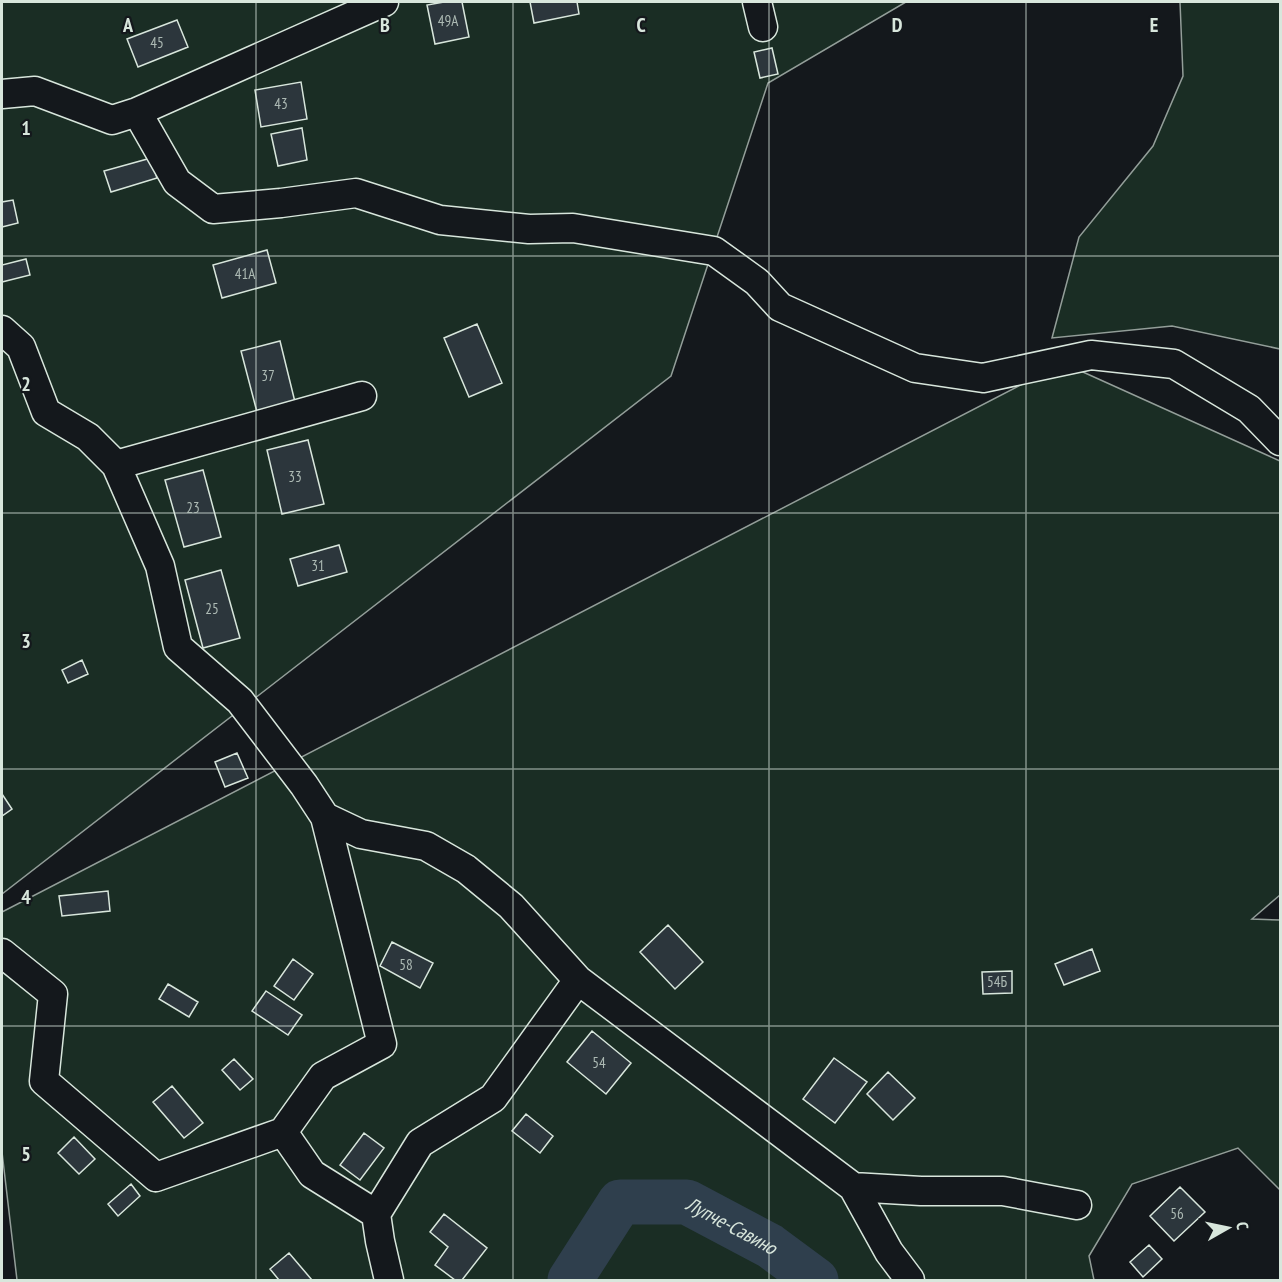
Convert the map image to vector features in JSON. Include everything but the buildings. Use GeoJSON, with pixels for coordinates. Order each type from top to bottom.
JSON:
{"type":"FeatureCollection","features":[{"type":"Feature","properties":{"kind":"street"},"geometry":{"type":"LineString","coordinates":[[2,73],[35,91],[112,120],[137,112],[384,2]]}},
{"type":"Feature","properties":{"kind":"street"},"geometry":{"type":"LineString","coordinates":[[2,94],[35,91]]}},
{"type":"Feature","properties":{"kind":"street"},"geometry":{"type":"LineString","coordinates":[[137,112],[177,182],[213,209],[356,193],[440,220],[529,229],[573,228],[714,251],[757,282],[780,307],[915,368],[983,378],[1091,355],[1174,364],[1249,409],[1281,441]]}},
{"type":"Feature","properties":{"kind":"street"},"geometry":{"type":"LineString","coordinates":[[2,330],[21,347],[46,412],[88,437],[116,465],[160,566],[178,647],[240,701],[304,785],[325,817],[382,1044],[323,1076],[283,1132],[156,1177],[44,1081],[53,994],[2,952]]}},
{"type":"Feature","properties":{"kind":"street"},"geometry":{"type":"LineString","coordinates":[[116,465],[362,396]]}},
{"type":"Feature","properties":{"kind":"street"},"geometry":{"type":"LineString","coordinates":[[325,817],[361,834],[426,846],[466,869],[511,906],[578,980],[853,1187],[889,1252],[910,1281]]}},
{"type":"Feature","properties":{"kind":"street"},"geometry":{"type":"LineString","coordinates":[[389,1281],[376,1214],[420,1143],[493,1098],[578,980]]}},
{"type":"Feature","properties":{"kind":"street"},"geometry":{"type":"LineString","coordinates":[[283,1132],[312,1174],[376,1214]]}},
{"type":"Feature","properties":{"kind":"street"},"geometry":{"type":"LineString","coordinates":[[853,1187],[921,1191],[1003,1191],[1077,1205]]}},
{"type":"Feature","properties":{"kind":"green space"},"geometry":{"type":"Polygon","coordinates":[[[2,2],[906,2],[768,83],[671,376],[2,894],[2,2]]]}},
{"type":"Feature","properties":{"kind":"green space"},"geometry":{"type":"Polygon","coordinates":[[[1180,2],[1280,2],[1280,349],[1172,326],[1052,338],[1079,237],[1153,146],[1183,76],[1180,2]]]}},
{"type":"Feature","properties":{"kind":"green space"},"geometry":{"type":"Polygon","coordinates":[[[1063,363],[1280,461],[1280,895],[1252,919],[1280,920],[1280,1190],[1238,1148],[1132,1184],[1089,1256],[1094,1280],[17,1280],[2,1152],[2,912],[1063,363]]]}},
{"type":"Feature","properties":{"kind":"waterway","name":"Лупче-Савино"},"geometry":{"type":"LineString","coordinates":[[570,1280],[620,1202],[687,1202],[770,1246],[816,1280]]}}]}
